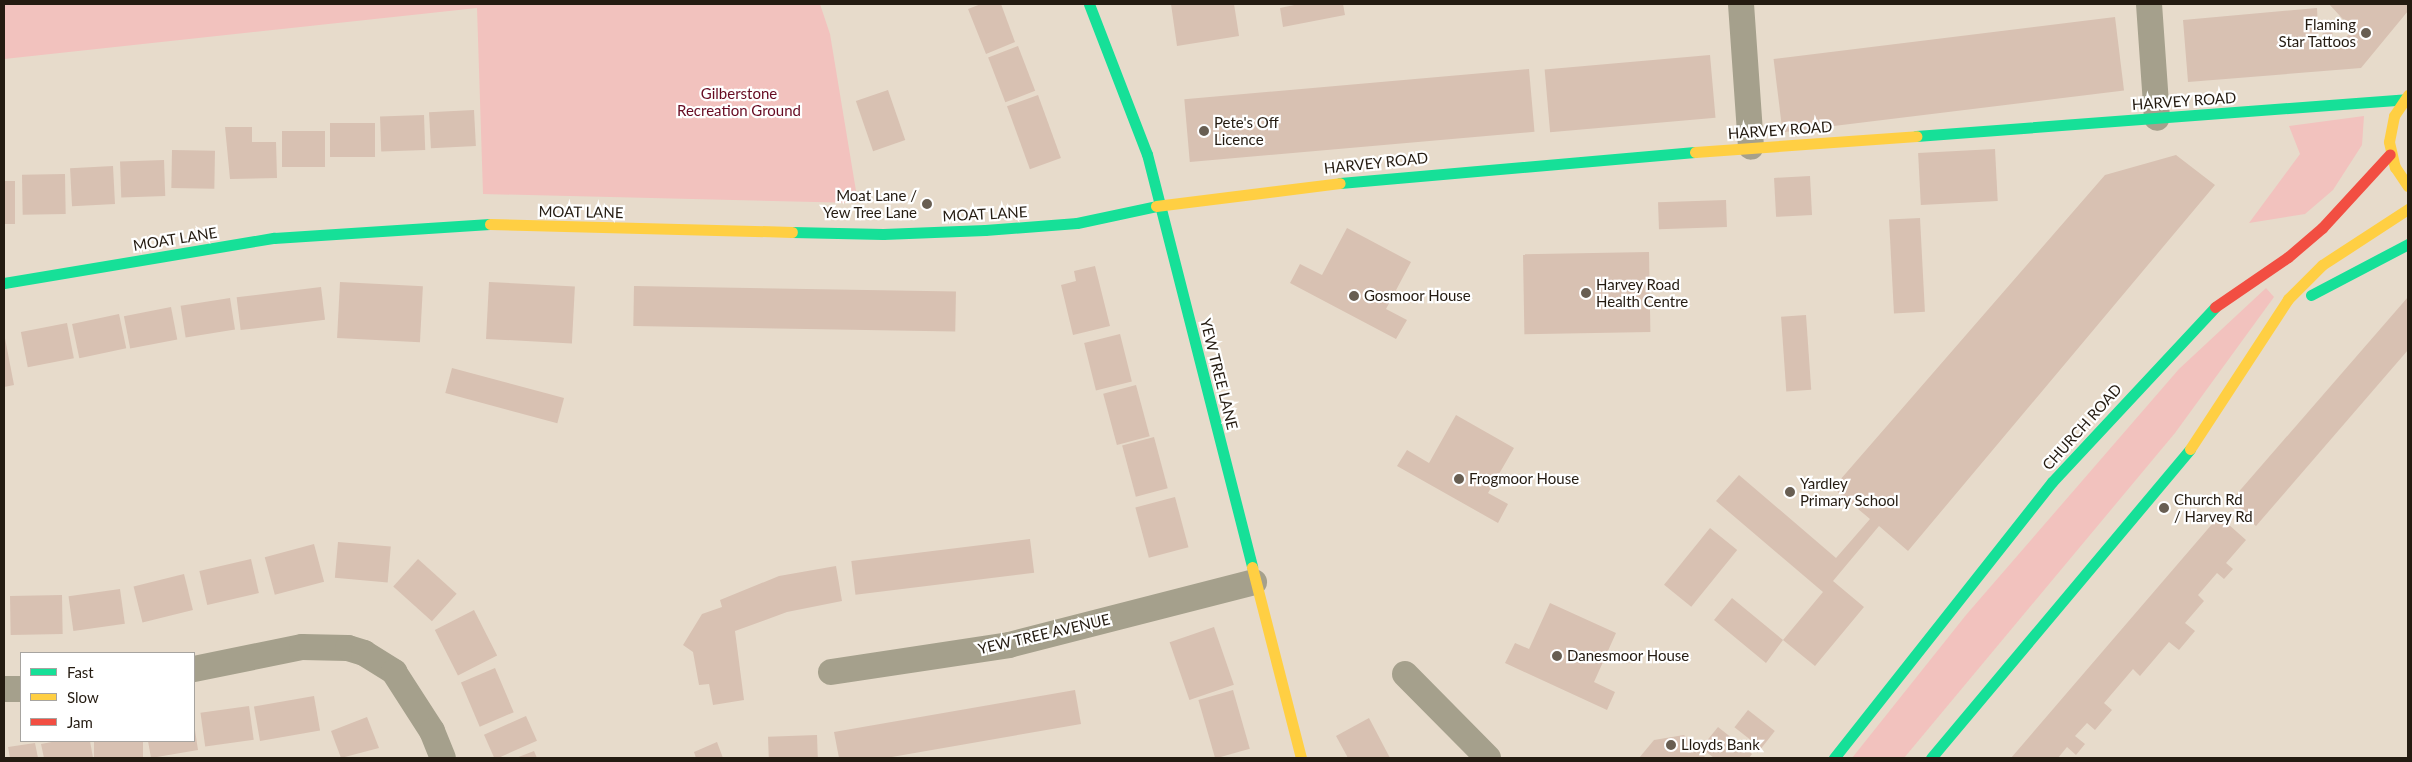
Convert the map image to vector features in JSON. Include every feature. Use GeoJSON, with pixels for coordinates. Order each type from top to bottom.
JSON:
{"type":"FeatureCollection","features":[{"type":"Feature","properties":{"kind":"street","name":"YEW TREE LANE"},"geometry":{"type":"LineString","coordinates":[[1089,4],[1132,111],[1160,205],[1254,582],[1301,758]]}},
{"type":"Feature","properties":{"kind":"street"},"geometry":{"type":"LineString","coordinates":[[1741,4],[1751,147]]}},
{"type":"Feature","properties":{"kind":"street"},"geometry":{"type":"LineString","coordinates":[[2149,4],[2157,118]]}},
{"type":"Feature","properties":{"kind":"street","name":"HARVEY ROAD"},"geometry":{"type":"LineString","coordinates":[[1160,205],[1421,173],[2157,118],[2406,97]]}},
{"type":"Feature","properties":{"kind":"street"},"geometry":{"type":"LineString","coordinates":[[2406,97],[2390,128],[2390,154],[2408,186]]}},
{"type":"Feature","properties":{"kind":"street","name":"CHURCH ROAD"},"geometry":{"type":"LineString","coordinates":[[1834,758],[2052,482],[2142,384],[2211,310],[2288,258],[2322,228],[2390,154]]}},
{"type":"Feature","properties":{"kind":"street","name":"MOAT LANE"},"geometry":{"type":"LineString","coordinates":[[4,283],[274,238],[406,227],[485,224],[893,234],[1077,223],[1160,205]]}},
{"type":"Feature","properties":{"kind":"street"},"geometry":{"type":"LineString","coordinates":[[1931,758],[2196,442],[2288,299],[2322,265],[2408,209]]}},
{"type":"Feature","properties":{"kind":"street"},"geometry":{"type":"LineString","coordinates":[[2268,328],[2329,282],[2408,244]]}},
{"type":"Feature","properties":{"kind":"street","name":"YEW TREE AVENUE"},"geometry":{"type":"LineString","coordinates":[[831,672],[1009,645],[1254,582]]}},
{"type":"Feature","properties":{"kind":"street"},"geometry":{"type":"LineString","coordinates":[[195,669],[302,647],[348,648],[364,653],[394,672],[432,731],[443,758]]}},
{"type":"Feature","properties":{"kind":"street"},"geometry":{"type":"LineString","coordinates":[[1405,674],[1488,758]]}},
{"type":"Feature","properties":{"kind":"street"},"geometry":{"type":"LineString","coordinates":[[4,689],[20,689]]}},
{"type":"Feature","properties":{"kind":"green space","name":"Gilberstone Recreation Ground"},"geometry":{"type":"Polygon","coordinates":[[[4,4],[820,4],[830,34],[858,203],[483,194],[477,8],[4,59],[4,4]]]}},
{"type":"Feature","properties":{"kind":"green space"},"geometry":{"type":"Polygon","coordinates":[[[2364,116],[2362,145],[2333,190],[2305,214],[2249,223],[2300,154],[2289,126],[2364,116]]]}},
{"type":"Feature","properties":{"kind":"green space"},"geometry":{"type":"Polygon","coordinates":[[[2266,288],[2274,297],[2175,433],[1904,758],[1852,758],[1966,615],[2179,369],[2266,288]]]}},
{"type":"Feature","properties":{"kind":"building"},"geometry":{"type":"Polygon","coordinates":[[[981,4],[1001,4],[1015,42],[986,54],[968,9],[981,4]]]}},
{"type":"Feature","properties":{"kind":"building"},"geometry":{"type":"Polygon","coordinates":[[[1171,4],[1234,4],[1239,36],[1177,46],[1171,4]]]}},
{"type":"Feature","properties":{"kind":"building"},"geometry":{"type":"Polygon","coordinates":[[[1299,4],[1343,4],[1345,15],[1283,27],[1280,8],[1299,4]]]}},
{"type":"Feature","properties":{"kind":"building"},"geometry":{"type":"Polygon","coordinates":[[[2329,4],[2408,4],[2408,11],[2361,68],[2188,82],[2183,20],[2317,8],[2319,47],[2324,46],[2322,27],[2332,26],[2333,38],[2346,38],[2352,29],[2329,4]]]}},
{"type":"Feature","properties":{"kind":"building"},"geometry":{"type":"Polygon","coordinates":[[[2115,17],[2124,90],[1783,132],[1774,59],[2115,17]]]}},
{"type":"Feature","properties":{"kind":"building"},"geometry":{"type":"Polygon","coordinates":[[[1018,46],[1035,91],[1005,102],[988,57],[1018,46]]]}},
{"type":"Feature","properties":{"kind":"building"},"geometry":{"type":"Polygon","coordinates":[[[1710,55],[1715,118],[1550,132],[1545,69],[1710,55]]]}},
{"type":"Feature","properties":{"kind":"building"},"geometry":{"type":"Polygon","coordinates":[[[1529,69],[1534,132],[1190,162],[1184,99],[1529,69]]]}},
{"type":"Feature","properties":{"kind":"building"},"geometry":{"type":"Polygon","coordinates":[[[888,90],[905,140],[873,151],[856,101],[888,90]]]}},
{"type":"Feature","properties":{"kind":"building"},"geometry":{"type":"Polygon","coordinates":[[[1038,95],[1061,158],[1030,169],[1007,106],[1038,95]]]}},
{"type":"Feature","properties":{"kind":"building"},"geometry":{"type":"Polygon","coordinates":[[[474,110],[476,146],[431,148],[429,112],[474,110]]]}},
{"type":"Feature","properties":{"kind":"building"},"geometry":{"type":"Polygon","coordinates":[[[424,115],[425,150],[381,152],[380,117],[424,115]]]}},
{"type":"Feature","properties":{"kind":"building"},"geometry":{"type":"Polygon","coordinates":[[[330,123],[375,123],[375,157],[330,157],[330,123]]]}},
{"type":"Feature","properties":{"kind":"building"},"geometry":{"type":"Polygon","coordinates":[[[225,127],[252,127],[252,142],[276,142],[277,178],[230,179],[225,127]]]}},
{"type":"Feature","properties":{"kind":"building"},"geometry":{"type":"Polygon","coordinates":[[[282,131],[325,131],[325,167],[282,167],[282,131]]]}},
{"type":"Feature","properties":{"kind":"building"},"geometry":{"type":"Polygon","coordinates":[[[1995,149],[1998,201],[1921,205],[1918,153],[1995,149]]]}},
{"type":"Feature","properties":{"kind":"building"},"geometry":{"type":"Polygon","coordinates":[[[172,150],[215,151],[214,189],[171,188],[172,150]]]}},
{"type":"Feature","properties":{"kind":"building"},"geometry":{"type":"Polygon","coordinates":[[[2176,155],[2215,185],[1908,551],[1879,526],[1833,581],[1864,607],[1815,666],[1783,640],[1823,592],[1716,501],[1739,475],[1836,558],[1870,519],[1833,488],[2105,175],[2176,155]]]}},
{"type":"Feature","properties":{"kind":"building"},"geometry":{"type":"Polygon","coordinates":[[[164,160],[165,196],[121,198],[120,162],[164,160]]]}},
{"type":"Feature","properties":{"kind":"building"},"geometry":{"type":"Polygon","coordinates":[[[113,166],[115,204],[72,206],[70,168],[113,166]]]}},
{"type":"Feature","properties":{"kind":"building"},"geometry":{"type":"Polygon","coordinates":[[[65,174],[66,214],[23,215],[22,175],[65,174]]]}},
{"type":"Feature","properties":{"kind":"building"},"geometry":{"type":"Polygon","coordinates":[[[1810,176],[1812,215],[1776,217],[1774,178],[1810,176]]]}},
{"type":"Feature","properties":{"kind":"building"},"geometry":{"type":"Polygon","coordinates":[[[4,181],[15,181],[15,224],[4,224],[4,181]]]}},
{"type":"Feature","properties":{"kind":"building"},"geometry":{"type":"Polygon","coordinates":[[[1726,200],[1727,227],[1659,229],[1658,202],[1726,200]]]}},
{"type":"Feature","properties":{"kind":"building"},"geometry":{"type":"Polygon","coordinates":[[[1920,218],[1925,312],[1894,313],[1889,220],[1920,218]]]}},
{"type":"Feature","properties":{"kind":"building","name":"Gosmoor House"},"geometry":{"type":"Polygon","coordinates":[[[1347,228],[1411,262],[1386,309],[1407,320],[1396,339],[1290,283],[1300,264],[1322,275],[1347,228]]]}},
{"type":"Feature","properties":{"kind":"building","name":"Harvey Road Health Centre"},"geometry":{"type":"Polygon","coordinates":[[[1649,252],[1650,332],[1524,334],[1523,254],[1649,252]]]}},
{"type":"Feature","properties":{"kind":"building"},"geometry":{"type":"Polygon","coordinates":[[[1095,266],[1110,326],[1073,335],[1061,285],[1076,281],[1074,271],[1095,266]]]}},
{"type":"Feature","properties":{"kind":"building"},"geometry":{"type":"Polygon","coordinates":[[[340,282],[423,286],[420,342],[337,338],[340,282]]]}},
{"type":"Feature","properties":{"kind":"building"},"geometry":{"type":"Polygon","coordinates":[[[489,282],[575,287],[572,343],[486,339],[489,282]]]}},
{"type":"Feature","properties":{"kind":"building"},"geometry":{"type":"Polygon","coordinates":[[[634,286],[956,292],[955,332],[633,326],[634,286]]]}},
{"type":"Feature","properties":{"kind":"building"},"geometry":{"type":"Polygon","coordinates":[[[321,287],[325,320],[241,330],[237,297],[321,287]]]}},
{"type":"Feature","properties":{"kind":"building"},"geometry":{"type":"Polygon","coordinates":[[[2408,297],[2408,350],[2256,526],[2229,503],[2408,297]]]}},
{"type":"Feature","properties":{"kind":"building"},"geometry":{"type":"Polygon","coordinates":[[[230,298],[235,330],[186,337],[181,306],[230,298]]]}},
{"type":"Feature","properties":{"kind":"building"},"geometry":{"type":"Polygon","coordinates":[[[171,307],[177,339],[130,349],[124,316],[171,307]]]}},
{"type":"Feature","properties":{"kind":"building"},"geometry":{"type":"Polygon","coordinates":[[[119,314],[126,348],[79,358],[72,324],[119,314]]]}},
{"type":"Feature","properties":{"kind":"building"},"geometry":{"type":"Polygon","coordinates":[[[1806,315],[1811,390],[1786,392],[1781,317],[1806,315]]]}},
{"type":"Feature","properties":{"kind":"building"},"geometry":{"type":"Polygon","coordinates":[[[67,323],[74,358],[28,367],[21,332],[67,323]]]}},
{"type":"Feature","properties":{"kind":"building"},"geometry":{"type":"Polygon","coordinates":[[[4,333],[14,385],[4,387],[4,333]]]}},
{"type":"Feature","properties":{"kind":"building"},"geometry":{"type":"Polygon","coordinates":[[[1120,334],[1132,382],[1096,390],[1084,343],[1120,334]]]}},
{"type":"Feature","properties":{"kind":"building"},"geometry":{"type":"Polygon","coordinates":[[[452,368],[564,398],[557,423],[445,393],[452,368]]]}},
{"type":"Feature","properties":{"kind":"building"},"geometry":{"type":"Polygon","coordinates":[[[1136,385],[1150,436],[1117,445],[1103,394],[1136,385]]]}},
{"type":"Feature","properties":{"kind":"building","name":"Frogmoor House"},"geometry":{"type":"Polygon","coordinates":[[[1456,415],[1514,448],[1488,493],[1508,504],[1498,523],[1397,466],[1407,450],[1429,463],[1456,415]]]}},
{"type":"Feature","properties":{"kind":"building"},"geometry":{"type":"Polygon","coordinates":[[[1154,437],[1168,488],[1136,497],[1122,446],[1154,437]]]}},
{"type":"Feature","properties":{"kind":"building"},"geometry":{"type":"Polygon","coordinates":[[[1175,497],[1188,547],[1149,558],[1135,508],[1175,497]]]}},
{"type":"Feature","properties":{"kind":"building"},"geometry":{"type":"Polygon","coordinates":[[[2219,516],[2246,540],[2226,563],[2233,569],[2224,579],[2217,573],[2198,595],[2204,601],[2185,623],[2195,631],[2179,650],[2169,642],[2140,676],[2133,669],[2104,703],[2112,710],[2095,730],[2087,723],[2075,736],[2085,744],[2076,755],[2067,747],[2058,758],[2011,758],[2219,516]]]}},
{"type":"Feature","properties":{"kind":"building"},"geometry":{"type":"Polygon","coordinates":[[[1710,528],[1737,550],[1691,607],[1664,585],[1710,528]]]}},
{"type":"Feature","properties":{"kind":"building"},"geometry":{"type":"Polygon","coordinates":[[[1030,539],[1034,573],[855,595],[851,561],[1030,539]]]}},
{"type":"Feature","properties":{"kind":"building"},"geometry":{"type":"Polygon","coordinates":[[[338,542],[391,547],[388,582],[335,578],[338,542]]]}},
{"type":"Feature","properties":{"kind":"building"},"geometry":{"type":"Polygon","coordinates":[[[314,544],[324,582],[275,595],[265,557],[314,544]]]}},
{"type":"Feature","properties":{"kind":"building"},"geometry":{"type":"Polygon","coordinates":[[[251,559],[259,593],[207,605],[199,571],[251,559]]]}},
{"type":"Feature","properties":{"kind":"building"},"geometry":{"type":"Polygon","coordinates":[[[418,559],[457,594],[432,621],[393,586],[418,559]]]}},
{"type":"Feature","properties":{"kind":"building"},"geometry":{"type":"Polygon","coordinates":[[[836,566],[842,601],[787,612],[735,631],[744,700],[713,705],[709,684],[699,685],[693,652],[683,645],[702,614],[722,607],[720,600],[779,576],[836,566]]]}},
{"type":"Feature","properties":{"kind":"building"},"geometry":{"type":"Polygon","coordinates":[[[184,574],[193,610],[142,622],[134,587],[184,574]]]}},
{"type":"Feature","properties":{"kind":"building"},"geometry":{"type":"Polygon","coordinates":[[[120,589],[125,624],[73,631],[69,596],[120,589]]]}},
{"type":"Feature","properties":{"kind":"building"},"geometry":{"type":"Polygon","coordinates":[[[62,595],[63,634],[11,635],[10,596],[62,595]]]}},
{"type":"Feature","properties":{"kind":"building"},"geometry":{"type":"Polygon","coordinates":[[[1732,598],[1783,640],[1766,663],[1714,620],[1732,598]]]}},
{"type":"Feature","properties":{"kind":"building","name":"Danesmoor House"},"geometry":{"type":"Polygon","coordinates":[[[1550,603],[1616,633],[1594,682],[1615,692],[1607,710],[1505,663],[1515,643],[1529,649],[1550,603]]]}},
{"type":"Feature","properties":{"kind":"building"},"geometry":{"type":"Polygon","coordinates":[[[474,610],[497,655],[458,675],[435,630],[474,610]]]}},
{"type":"Feature","properties":{"kind":"building"},"geometry":{"type":"Polygon","coordinates":[[[1214,627],[1234,685],[1189,700],[1170,642],[1214,627]]]}},
{"type":"Feature","properties":{"kind":"building"},"geometry":{"type":"Polygon","coordinates":[[[495,668],[514,712],[480,727],[461,682],[495,668]]]}},
{"type":"Feature","properties":{"kind":"building"},"geometry":{"type":"Polygon","coordinates":[[[1075,690],[1081,724],[886,758],[839,758],[834,732],[1075,690]]]}},
{"type":"Feature","properties":{"kind":"building"},"geometry":{"type":"Polygon","coordinates":[[[1233,690],[1250,749],[1215,758],[1198,700],[1233,690]]]}},
{"type":"Feature","properties":{"kind":"building"},"geometry":{"type":"Polygon","coordinates":[[[314,696],[320,730],[260,741],[254,707],[314,696]]]}},
{"type":"Feature","properties":{"kind":"building"},"geometry":{"type":"Polygon","coordinates":[[[249,706],[254,740],[205,746],[200,713],[249,706]]]}},
{"type":"Feature","properties":{"kind":"building"},"geometry":{"type":"Polygon","coordinates":[[[1748,710],[1775,731],[1761,748],[1734,727],[1748,710]]]}},
{"type":"Feature","properties":{"kind":"building"},"geometry":{"type":"Polygon","coordinates":[[[526,716],[537,741],[494,758],[484,735],[526,716]]]}},
{"type":"Feature","properties":{"kind":"building"},"geometry":{"type":"Polygon","coordinates":[[[367,717],[379,748],[341,758],[331,731],[367,717]]]}},
{"type":"Feature","properties":{"kind":"building"},"geometry":{"type":"Polygon","coordinates":[[[1369,718],[1390,758],[1348,758],[1336,736],[1369,718]]]}},
{"type":"Feature","properties":{"kind":"building"},"geometry":{"type":"Polygon","coordinates":[[[1718,727],[1752,754],[1749,758],[1714,758],[1701,748],[1718,727]]]}},
{"type":"Feature","properties":{"kind":"building"},"geometry":{"type":"Polygon","coordinates":[[[195,730],[198,750],[151,758],[148,742],[195,742],[195,730]]]}},
{"type":"Feature","properties":{"kind":"building"},"geometry":{"type":"Polygon","coordinates":[[[817,735],[818,758],[769,758],[768,737],[817,735]]]}},
{"type":"Feature","properties":{"kind":"building","name":"Lloyds Bank"},"geometry":{"type":"Polygon","coordinates":[[[1684,735],[1706,758],[1639,758],[1654,740],[1684,735]]]}},
{"type":"Feature","properties":{"kind":"building"},"geometry":{"type":"Polygon","coordinates":[[[52,742],[90,742],[93,758],[44,758],[41,744],[52,742]]]}},
{"type":"Feature","properties":{"kind":"building"},"geometry":{"type":"Polygon","coordinates":[[[94,742],[143,742],[143,758],[94,758],[94,742]]]}},
{"type":"Feature","properties":{"kind":"building"},"geometry":{"type":"Polygon","coordinates":[[[717,742],[723,758],[696,758],[694,752],[717,742]]]}},
{"type":"Feature","properties":{"kind":"building"},"geometry":{"type":"Polygon","coordinates":[[[35,743],[38,758],[10,758],[8,747],[35,743]]]}},
{"type":"Feature","properties":{"kind":"building"},"geometry":{"type":"Polygon","coordinates":[[[534,751],[537,758],[516,758],[534,751]]]}},
{"type":"Feature","properties":{"kind":"traffic: fast"},"geometry":{"type":"LineString","coordinates":[[1089,4],[1147,154],[1252,567]]}},
{"type":"Feature","properties":{"kind":"traffic: fast"},"geometry":{"type":"LineString","coordinates":[[1916,136],[2403,99]]}},
{"type":"Feature","properties":{"kind":"traffic: fast"},"geometry":{"type":"LineString","coordinates":[[1340,183],[1695,152]]}},
{"type":"Feature","properties":{"kind":"traffic: fast"},"geometry":{"type":"LineString","coordinates":[[792,232],[883,234],[985,230],[1077,223],[1156,206]]}},
{"type":"Feature","properties":{"kind":"traffic: fast"},"geometry":{"type":"LineString","coordinates":[[4,283],[274,238],[490,224]]}},
{"type":"Feature","properties":{"kind":"traffic: fast"},"geometry":{"type":"LineString","coordinates":[[2311,295],[2408,244]]}},
{"type":"Feature","properties":{"kind":"traffic: fast"},"geometry":{"type":"LineString","coordinates":[[1834,758],[2052,482],[2215,307]]}},
{"type":"Feature","properties":{"kind":"traffic: fast"},"geometry":{"type":"LineString","coordinates":[[1931,758],[2190,449]]}},
{"type":"Feature","properties":{"kind":"traffic: slow"},"geometry":{"type":"LineString","coordinates":[[2408,95],[2394,116],[2389,142],[2395,167],[2408,186]]}},
{"type":"Feature","properties":{"kind":"traffic: slow"},"geometry":{"type":"LineString","coordinates":[[1695,152],[1916,136]]}},
{"type":"Feature","properties":{"kind":"traffic: slow"},"geometry":{"type":"LineString","coordinates":[[1156,206],[1340,183]]}},
{"type":"Feature","properties":{"kind":"traffic: slow"},"geometry":{"type":"LineString","coordinates":[[2190,449],[2288,299],[2322,265],[2408,209]]}},
{"type":"Feature","properties":{"kind":"traffic: slow"},"geometry":{"type":"LineString","coordinates":[[490,224],[792,232]]}},
{"type":"Feature","properties":{"kind":"traffic: slow"},"geometry":{"type":"LineString","coordinates":[[1252,567],[1301,758]]}},
{"type":"Feature","properties":{"kind":"traffic: jam"},"geometry":{"type":"LineString","coordinates":[[2215,307],[2288,257],[2322,228],[2390,154]]}},
{"type":"Feature","properties":{"kind":"place","name":"Flaming Star Tattoos"},"geometry":{"type":"Point","coordinates":[2366,33]}},
{"type":"Feature","properties":{"kind":"place","name":"Pete's Off Licence"},"geometry":{"type":"Point","coordinates":[1204,131]}},
{"type":"Feature","properties":{"kind":"place","name":"Moat Lane / Yew Tree Lane"},"geometry":{"type":"Point","coordinates":[927,204]}},
{"type":"Feature","properties":{"kind":"place","name":"Harvey Road Health Centre"},"geometry":{"type":"Point","coordinates":[1586,293]}},
{"type":"Feature","properties":{"kind":"place","name":"Gosmoor House"},"geometry":{"type":"Point","coordinates":[1354,296]}},
{"type":"Feature","properties":{"kind":"place","name":"Frogmoor House"},"geometry":{"type":"Point","coordinates":[1459,479]}},
{"type":"Feature","properties":{"kind":"place","name":"Yardley Primary School"},"geometry":{"type":"Point","coordinates":[1790,492]}},
{"type":"Feature","properties":{"kind":"place","name":"Church Rd / Harvey Rd"},"geometry":{"type":"Point","coordinates":[2164,508]}},
{"type":"Feature","properties":{"kind":"place","name":"Danesmoor House"},"geometry":{"type":"Point","coordinates":[1557,656]}},
{"type":"Feature","properties":{"kind":"place","name":"Lloyds Bank"},"geometry":{"type":"Point","coordinates":[1671,745]}}]}
